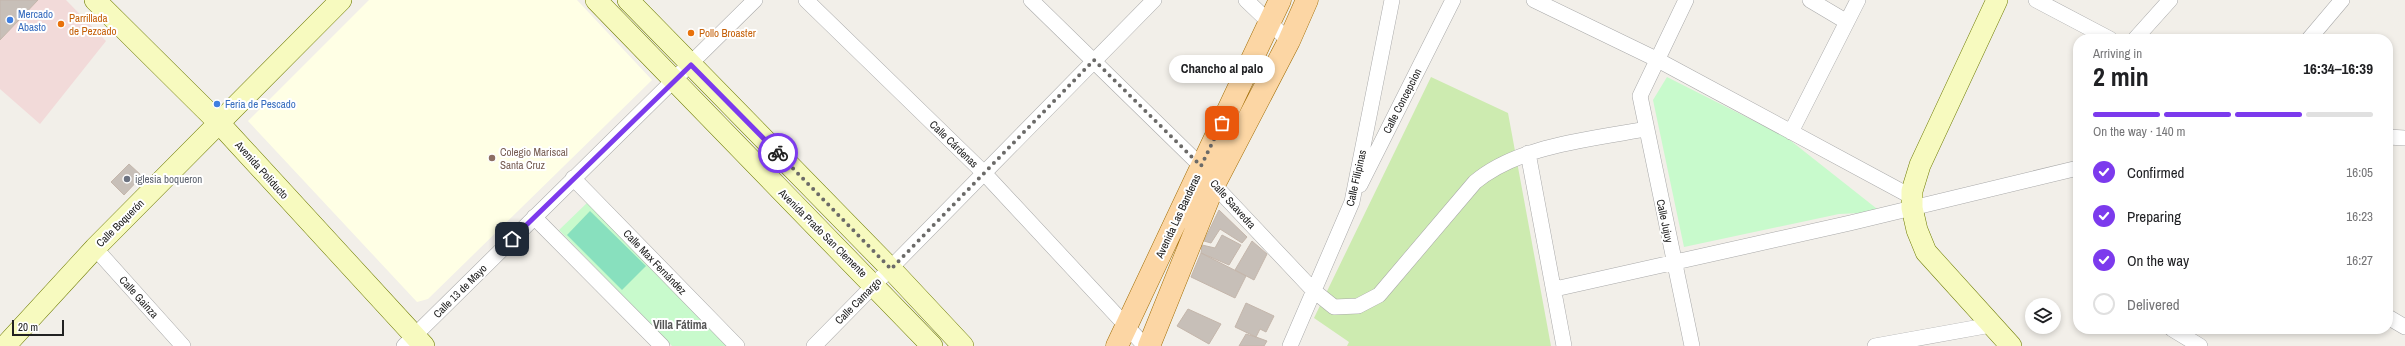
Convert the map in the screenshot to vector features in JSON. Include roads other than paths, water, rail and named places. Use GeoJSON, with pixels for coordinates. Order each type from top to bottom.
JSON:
{"type":"FeatureCollection","features":[{"type":"Feature","properties":{"kind":"main road","name":"Avenida Las Banderas"},"geometry":{"type":"LineString","coordinates":[[1122,337],[1280,0]]}},
{"type":"Feature","properties":{"kind":"main road","name":"Avenida Las Banderas"},"geometry":{"type":"LineString","coordinates":[[1149,346],[1214,185],[1288,41],[1307,0]]}},
{"type":"Feature","properties":{"kind":"street","name":"Avenida Poliducto"},"geometry":{"type":"LineString","coordinates":[[95,0],[219,123],[414,343]]}},
{"type":"Feature","properties":{"kind":"street","name":"Avenida Prado San Clemente"},"geometry":{"type":"LineString","coordinates":[[596,0],[932,346]]}},
{"type":"Feature","properties":{"kind":"street","name":"Avenida Prado San Clemente"},"geometry":{"type":"LineString","coordinates":[[628,0],[891,269],[963,346]]}},
{"type":"Feature","properties":{"kind":"street","name":"Calle 13 de Mayo"},"geometry":{"type":"LineString","coordinates":[[414,343],[534,217],[691,65],[755,0]]}},
{"type":"Feature","properties":{"kind":"street","name":"Calle Cárdenas"},"geometry":{"type":"LineString","coordinates":[[806,0],[985,174],[1122,337],[1145,346]]}},
{"type":"Feature","properties":{"kind":"street","name":"Calle Saavedra"},"geometry":{"type":"LineString","coordinates":[[1031,0],[1201,166],[1214,185],[1314,290],[1334,307],[1358,306],[1378,295],[1475,182],[1491,169],[1528,153],[1645,129]]}},
{"type":"Feature","properties":{"kind":"street","name":"Calle Camargo"},"geometry":{"type":"LineString","coordinates":[[814,346],[985,174],[1094,60],[1154,0]]}},
{"type":"Feature","properties":{"kind":"street"},"geometry":{"type":"LineString","coordinates":[[1246,0],[1288,41]]}},
{"type":"Feature","properties":{"kind":"street","name":"Calle Filipinas"},"geometry":{"type":"LineString","coordinates":[[1290,346],[1352,202],[1392,0]]}},
{"type":"Feature","properties":{"kind":"street","name":"Calle Concepcion"},"geometry":{"type":"LineString","coordinates":[[1352,202],[1453,0]]}},
{"type":"Feature","properties":{"kind":"street"},"geometry":{"type":"LineString","coordinates":[[1534,0],[1656,59],[1791,132],[1912,203]]}},
{"type":"Feature","properties":{"kind":"street"},"geometry":{"type":"LineString","coordinates":[[1656,59],[1686,0]]}},
{"type":"Feature","properties":{"kind":"street"},"geometry":{"type":"LineString","coordinates":[[1810,0],[1847,22]]}},
{"type":"Feature","properties":{"kind":"street"},"geometry":{"type":"LineString","coordinates":[[1791,132],[1858,0]]}},
{"type":"Feature","properties":{"kind":"street"},"geometry":{"type":"LineString","coordinates":[[1997,0],[1920,165],[1912,203],[1917,230],[1926,252],[2011,346]]}},
{"type":"Feature","properties":{"kind":"street"},"geometry":{"type":"LineString","coordinates":[[2036,0],[2101,34]]}},
{"type":"Feature","properties":{"kind":"street"},"geometry":{"type":"LineString","coordinates":[[2139,34],[2170,0]]}},
{"type":"Feature","properties":{"kind":"street"},"geometry":{"type":"LineString","coordinates":[[2312,34],[2342,0]]}},
{"type":"Feature","properties":{"kind":"street","name":"Calle Boquerón"},"geometry":{"type":"LineString","coordinates":[[5,346],[95,248],[337,1]]}},
{"type":"Feature","properties":{"kind":"street","name":"Calle Jujuy"},"geometry":{"type":"LineString","coordinates":[[1656,59],[1640,96],[1645,129],[1692,346]]}},
{"type":"Feature","properties":{"kind":"street"},"geometry":{"type":"LineString","coordinates":[[2393,137],[2405,138]]}},
{"type":"Feature","properties":{"kind":"street"},"geometry":{"type":"LineString","coordinates":[[1528,153],[1555,289],[1564,346]]}},
{"type":"Feature","properties":{"kind":"street"},"geometry":{"type":"LineString","coordinates":[[1555,289],[1674,263],[1912,203],[2073,169]]}},
{"type":"Feature","properties":{"kind":"street","name":"Calle Max Fernández"},"geometry":{"type":"LineString","coordinates":[[573,178],[738,346]]}},
{"type":"Feature","properties":{"kind":"street"},"geometry":{"type":"LineString","coordinates":[[534,217],[662,346]]}},
{"type":"Feature","properties":{"kind":"street","name":"Calle Gainza"},"geometry":{"type":"LineString","coordinates":[[95,248],[183,346]]}},
{"type":"Feature","properties":{"kind":"street"},"geometry":{"type":"LineString","coordinates":[[2393,319],[2405,327]]}},
{"type":"Feature","properties":{"kind":"street"},"geometry":{"type":"LineString","coordinates":[[1875,346],[1991,325]]}},
{"type":"Feature","properties":{"kind":"street"},"geometry":{"type":"LineString","coordinates":[[2180,334],[2200,346]]}},
{"type":"Feature","properties":{"kind":"place","name":"Mercado Abasto"},"geometry":{"type":"Point","coordinates":[10,20]}},
{"type":"Feature","properties":{"kind":"place","name":"Parrillada de Pezcado"},"geometry":{"type":"Point","coordinates":[61,24]}},
{"type":"Feature","properties":{"kind":"place","name":"Pollo Broaster"},"geometry":{"type":"Point","coordinates":[691,33]}},
{"type":"Feature","properties":{"kind":"place","name":"Feria de Pescado"},"geometry":{"type":"Point","coordinates":[217,104]}},
{"type":"Feature","properties":{"kind":"place","name":"Chancho al palo"},"geometry":{"type":"Point","coordinates":[1222,123]}},
{"type":"Feature","properties":{"kind":"place","name":"Colegio Mariscal Santa Cruz"},"geometry":{"type":"Point","coordinates":[492,158]}},
{"type":"Feature","properties":{"kind":"place","name":"iglesia boqueron"},"geometry":{"type":"Point","coordinates":[127,179]}},
{"type":"Feature","properties":{"kind":"district","name":"Villa Fátima"},"geometry":{"type":"Point","coordinates":[680,325]}}]}
